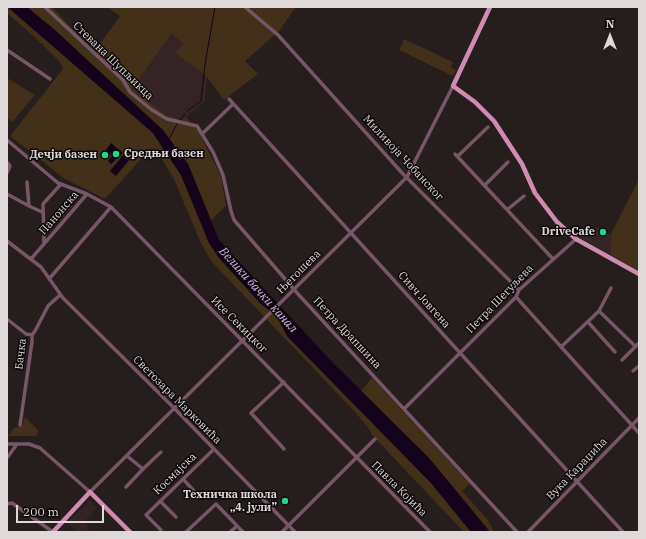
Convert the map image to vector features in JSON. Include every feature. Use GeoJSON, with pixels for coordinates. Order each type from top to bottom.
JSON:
{"type":"FeatureCollection","features":[{"type":"Feature","properties":{"kind":"main road","name":"Његошева"},"geometry":{"type":"LineString","coordinates":[[453,86],[490,7]]}},
{"type":"Feature","properties":{"kind":"main road"},"geometry":{"type":"LineString","coordinates":[[453,86],[475,102],[494,121],[522,164],[528,180],[546,210],[576,239],[639,274]]}},
{"type":"Feature","properties":{"kind":"main road","name":"Његошева"},"geometry":{"type":"LineString","coordinates":[[53,532],[90,492]]}},
{"type":"Feature","properties":{"kind":"main road"},"geometry":{"type":"LineString","coordinates":[[90,492],[130,532]]}},
{"type":"Feature","properties":{"kind":"street","name":"Стевана Шупљикца"},"geometry":{"type":"LineString","coordinates":[[45,7],[123,80],[130,92],[152,110],[167,119],[197,126]]}},
{"type":"Feature","properties":{"kind":"street","name":"Миливоја Чобанског"},"geometry":{"type":"LineString","coordinates":[[245,7],[278,35],[408,177],[519,290]]}},
{"type":"Feature","properties":{"kind":"street"},"geometry":{"type":"LineString","coordinates":[[7,50],[50,79]]}},
{"type":"Feature","properties":{"kind":"street","name":"Његошева"},"geometry":{"type":"LineString","coordinates":[[90,492],[408,177],[453,86]]}},
{"type":"Feature","properties":{"kind":"street","name":"Сивч Јовгена"},"geometry":{"type":"LineString","coordinates":[[229,98],[623,532]]}},
{"type":"Feature","properties":{"kind":"street"},"geometry":{"type":"LineString","coordinates":[[203,134],[233,104]]}},
{"type":"Feature","properties":{"kind":"street","name":"Петра Драпшина"},"geometry":{"type":"LineString","coordinates":[[197,126],[203,134],[223,175],[234,220],[517,532]]}},
{"type":"Feature","properties":{"kind":"street"},"geometry":{"type":"LineString","coordinates":[[488,127],[457,155],[508,209],[553,260]]}},
{"type":"Feature","properties":{"kind":"street","name":"Панонска"},"geometry":{"type":"LineString","coordinates":[[7,140],[61,184],[87,194],[109,206]]}},
{"type":"Feature","properties":{"kind":"street"},"geometry":{"type":"LineString","coordinates":[[7,162],[10,166],[7,173]]}},
{"type":"Feature","properties":{"kind":"street"},"geometry":{"type":"LineString","coordinates":[[485,185],[508,162]]}},
{"type":"Feature","properties":{"kind":"street"},"geometry":{"type":"LineString","coordinates":[[27,182],[29,206]]}},
{"type":"Feature","properties":{"kind":"street","name":"Панонска"},"geometry":{"type":"LineString","coordinates":[[44,244],[42,212],[46,199],[61,184]]}},
{"type":"Feature","properties":{"kind":"street","name":"Панонска"},"geometry":{"type":"LineString","coordinates":[[7,194],[42,212]]}},
{"type":"Feature","properties":{"kind":"street","name":"Панонска"},"geometry":{"type":"LineString","coordinates":[[31,259],[87,194]]}},
{"type":"Feature","properties":{"kind":"street"},"geometry":{"type":"LineString","coordinates":[[508,209],[524,196]]}},
{"type":"Feature","properties":{"kind":"street"},"geometry":{"type":"LineString","coordinates":[[49,279],[109,206]]}},
{"type":"Feature","properties":{"kind":"street","name":"Исе Секицког"},"geometry":{"type":"LineString","coordinates":[[109,206],[284,382],[356,459]]}},
{"type":"Feature","properties":{"kind":"street","name":"Петра Шегуљева"},"geometry":{"type":"LineString","coordinates":[[405,408],[516,297],[519,290],[576,239]]}},
{"type":"Feature","properties":{"kind":"street","name":"Светозара Марковића"},"geometry":{"type":"LineString","coordinates":[[7,241],[43,269],[60,295],[175,409],[295,532]]}},
{"type":"Feature","properties":{"kind":"street"},"geometry":{"type":"LineString","coordinates":[[560,347],[600,311],[611,288]]}},
{"type":"Feature","properties":{"kind":"street","name":"Бачка"},"geometry":{"type":"LineString","coordinates":[[20,425],[32,335],[48,306],[60,295]]}},
{"type":"Feature","properties":{"kind":"street"},"geometry":{"type":"LineString","coordinates":[[516,297],[639,433]]}},
{"type":"Feature","properties":{"kind":"street"},"geometry":{"type":"LineString","coordinates":[[600,311],[634,346]]}},
{"type":"Feature","properties":{"kind":"street"},"geometry":{"type":"LineString","coordinates":[[7,319],[26,334],[32,335]]}},
{"type":"Feature","properties":{"kind":"street"},"geometry":{"type":"LineString","coordinates":[[588,322],[614,352]]}},
{"type":"Feature","properties":{"kind":"street"},"geometry":{"type":"LineString","coordinates":[[622,360],[634,346],[639,343]]}},
{"type":"Feature","properties":{"kind":"street"},"geometry":{"type":"LineString","coordinates":[[633,371],[639,366]]}},
{"type":"Feature","properties":{"kind":"street"},"geometry":{"type":"LineString","coordinates":[[284,382],[251,413],[284,449]]}},
{"type":"Feature","properties":{"kind":"street","name":"Вука Караџића"},"geometry":{"type":"LineString","coordinates":[[528,532],[639,418]]}},
{"type":"Feature","properties":{"kind":"street"},"geometry":{"type":"LineString","coordinates":[[282,532],[375,439]]}},
{"type":"Feature","properties":{"kind":"street"},"geometry":{"type":"LineString","coordinates":[[7,444],[32,445],[40,448],[90,492]]}},
{"type":"Feature","properties":{"kind":"street"},"geometry":{"type":"LineString","coordinates":[[7,458],[17,444]]}},
{"type":"Feature","properties":{"kind":"street","name":"Космајска"},"geometry":{"type":"LineString","coordinates":[[161,530],[146,515],[214,449]]}},
{"type":"Feature","properties":{"kind":"street"},"geometry":{"type":"LineString","coordinates":[[126,488],[160,452]]}},
{"type":"Feature","properties":{"kind":"street"},"geometry":{"type":"LineString","coordinates":[[127,456],[143,469]]}},
{"type":"Feature","properties":{"kind":"street","name":"Павла Којића"},"geometry":{"type":"LineString","coordinates":[[356,459],[430,532]]}},
{"type":"Feature","properties":{"kind":"street"},"geometry":{"type":"LineString","coordinates":[[183,479],[194,491]]}},
{"type":"Feature","properties":{"kind":"street"},"geometry":{"type":"LineString","coordinates":[[160,501],[176,517]]}},
{"type":"Feature","properties":{"kind":"street"},"geometry":{"type":"LineString","coordinates":[[7,504],[12,503],[53,532]]}},
{"type":"Feature","properties":{"kind":"street"},"geometry":{"type":"LineString","coordinates":[[186,532],[216,504],[243,532]]}},
{"type":"Feature","properties":{"kind":"street"},"geometry":{"type":"LineString","coordinates":[[230,532],[237,526]]}},
{"type":"Feature","properties":{"kind":"shaded area"},"geometry":{"type":"Polygon","coordinates":[[[7,7],[153,133],[181,175],[209,243],[219,258],[261,304],[276,315],[287,336],[431,483],[471,532],[464,532],[372,435],[368,427],[353,410],[211,261],[200,241],[174,179],[161,158],[150,149],[105,199],[65,179],[10,136],[63,69],[60,62],[39,41],[7,13],[7,7]]]}},
{"type":"Feature","properties":{"kind":"shaded area"},"geometry":{"type":"Polygon","coordinates":[[[27,7],[52,7],[94,52],[120,16],[107,7],[296,7],[279,31],[245,61],[258,74],[224,100],[207,77],[175,53],[183,44],[172,33],[132,89],[167,116],[183,120],[186,117],[198,131],[221,176],[226,206],[211,220],[188,164],[27,7]]]}},
{"type":"Feature","properties":{"kind":"shaded area"},"geometry":{"type":"Polygon","coordinates":[[[172,33],[183,44],[175,53],[207,77],[205,101],[183,120],[167,116],[132,89],[172,33]]]}},
{"type":"Feature","properties":{"kind":"shaded area"},"geometry":{"type":"Polygon","coordinates":[[[404,39],[453,62],[451,67],[456,70],[453,76],[399,50],[404,39]]]}},
{"type":"Feature","properties":{"kind":"shaded area"},"geometry":{"type":"Polygon","coordinates":[[[7,78],[35,95],[12,122],[7,117],[7,78]]]}},
{"type":"Feature","properties":{"kind":"shaded area"},"geometry":{"type":"Polygon","coordinates":[[[639,179],[639,271],[611,255],[611,234],[639,179]]]}},
{"type":"Feature","properties":{"kind":"shaded area"},"geometry":{"type":"Polygon","coordinates":[[[582,227],[598,227],[611,234],[611,255],[575,235],[582,227]]]}},
{"type":"Feature","properties":{"kind":"shaded area"},"geometry":{"type":"Polygon","coordinates":[[[372,378],[470,484],[462,491],[488,520],[494,532],[490,532],[429,458],[361,391],[372,378]]]}},
{"type":"Feature","properties":{"kind":"shaded area"},"geometry":{"type":"Polygon","coordinates":[[[25,417],[39,431],[36,436],[8,436],[14,428],[22,426],[25,417]]]}},
{"type":"Feature","properties":{"kind":"shaded area"},"geometry":{"type":"Polygon","coordinates":[[[90,501],[97,508],[84,522],[90,528],[86,532],[77,532],[67,522],[90,501]]]}},
{"type":"Feature","properties":{"kind":"water","name":"Велики бачки канал"},"geometry":{"type":"Polygon","coordinates":[[[8,7],[27,7],[55,30],[163,130],[188,164],[219,240],[332,362],[429,458],[490,532],[471,532],[431,483],[287,336],[276,315],[261,304],[219,258],[209,243],[181,175],[153,133],[8,7]]]}},
{"type":"Feature","properties":{"kind":"water","name":"Средњи базен"},"geometry":{"type":"Polygon","coordinates":[[[111,143],[123,153],[111,164],[108,161],[112,156],[106,150],[111,143]]]}},
{"type":"Feature","properties":{"kind":"water"},"geometry":{"type":"Polygon","coordinates":[[[124,154],[130,159],[116,176],[110,171],[124,154]]]}},
{"type":"Feature","properties":{"kind":"waterway"},"geometry":{"type":"LineString","coordinates":[[187,111],[201,101],[205,64],[215,7]]}},
{"type":"Feature","properties":{"kind":"waterway"},"geometry":{"type":"LineString","coordinates":[[180,120],[185,114]]}},
{"type":"Feature","properties":{"kind":"waterway"},"geometry":{"type":"LineString","coordinates":[[169,139],[177,124]]}},
{"type":"Feature","properties":{"kind":"place","name":"Средњи базен"},"geometry":{"type":"Point","coordinates":[116,154]}},
{"type":"Feature","properties":{"kind":"place","name":"Дечји базен"},"geometry":{"type":"Point","coordinates":[105,155]}},
{"type":"Feature","properties":{"kind":"place","name":"DriveCafe"},"geometry":{"type":"Point","coordinates":[603,232]}},
{"type":"Feature","properties":{"kind":"place","name":"Техничка школа „4. јули”"},"geometry":{"type":"Point","coordinates":[285,501]}}]}
